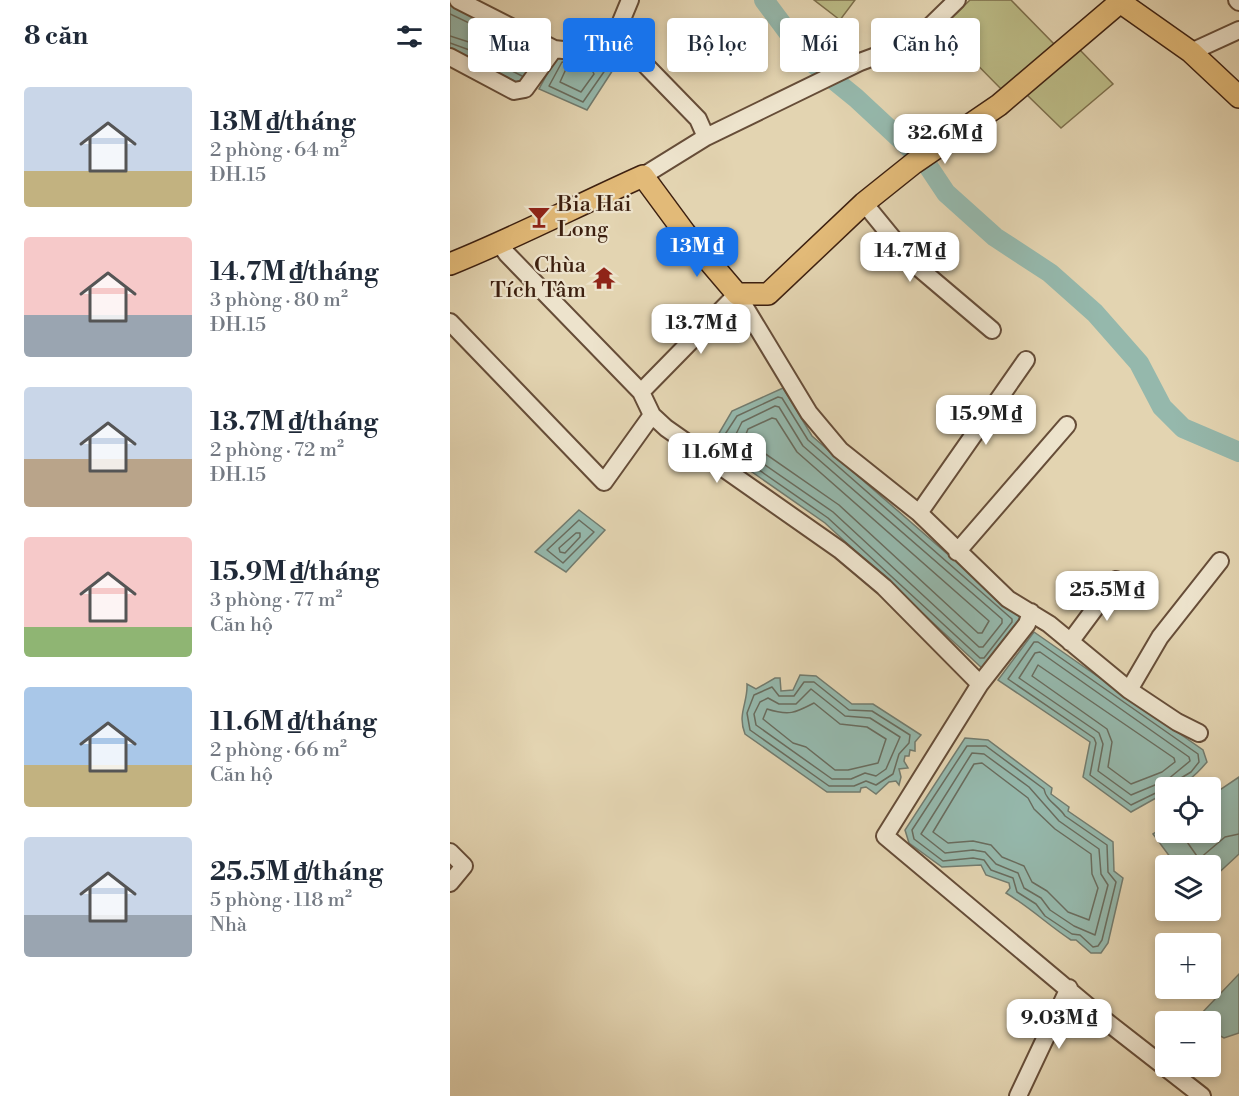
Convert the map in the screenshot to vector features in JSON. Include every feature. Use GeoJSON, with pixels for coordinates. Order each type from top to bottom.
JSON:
{"type":"FeatureCollection","features":[{"type":"Feature","properties":{"kind":"main road"},"geometry":{"type":"LineString","coordinates":[[450,264],[500,244],[563,211],[643,177],[685,233],[737,294],[768,294],[864,203],[914,163],[999,105],[1126,2],[1191,52],[1239,97]]}},
{"type":"Feature","properties":{"kind":"street"},"geometry":{"type":"LineString","coordinates":[[458,0],[552,52],[563,51]]}},
{"type":"Feature","properties":{"kind":"street"},"geometry":{"type":"LineString","coordinates":[[622,18],[630,0]]}},
{"type":"Feature","properties":{"kind":"street"},"geometry":{"type":"LineString","coordinates":[[643,177],[706,137],[860,62],[914,42],[957,0]]}},
{"type":"Feature","properties":{"kind":"street"},"geometry":{"type":"LineString","coordinates":[[1191,52],[1239,30]]}},
{"type":"Feature","properties":{"kind":"street"},"geometry":{"type":"LineString","coordinates":[[450,57],[514,91],[525,89],[552,52]]}},
{"type":"Feature","properties":{"kind":"street"},"geometry":{"type":"LineString","coordinates":[[652,72],[698,119],[706,137]]}},
{"type":"Feature","properties":{"kind":"street"},"geometry":{"type":"LineString","coordinates":[[864,203],[913,263],[992,330]]}},
{"type":"Feature","properties":{"kind":"street"},"geometry":{"type":"LineString","coordinates":[[500,244],[507,254],[641,392],[652,415],[678,438],[840,550],[985,678]]}},
{"type":"Feature","properties":{"kind":"street"},"geometry":{"type":"LineString","coordinates":[[641,392],[737,294],[825,434],[840,450],[919,513],[957,552],[1029,618],[1070,642],[1129,690],[1158,707],[1177,722],[1199,733]]}},
{"type":"Feature","properties":{"kind":"street"},"geometry":{"type":"LineString","coordinates":[[750,315],[768,294]]}},
{"type":"Feature","properties":{"kind":"street"},"geometry":{"type":"LineString","coordinates":[[450,322],[604,482],[652,415]]}},
{"type":"Feature","properties":{"kind":"street"},"geometry":{"type":"LineString","coordinates":[[919,513],[1026,360]]}},
{"type":"Feature","properties":{"kind":"street"},"geometry":{"type":"LineString","coordinates":[[957,552],[1067,425]]}},
{"type":"Feature","properties":{"kind":"street"},"geometry":{"type":"LineString","coordinates":[[1129,690],[1160,637],[1221,561]]}},
{"type":"Feature","properties":{"kind":"street"},"geometry":{"type":"LineString","coordinates":[[1070,642],[1116,580]]}},
{"type":"Feature","properties":{"kind":"street"},"geometry":{"type":"LineString","coordinates":[[1029,618],[985,678],[885,836],[1111,1024],[1202,1096]]}},
{"type":"Feature","properties":{"kind":"street"},"geometry":{"type":"LineString","coordinates":[[450,852],[464,866],[450,882]]}},
{"type":"Feature","properties":{"kind":"street"},"geometry":{"type":"LineString","coordinates":[[1018,1096],[1070,988]]}},
{"type":"Feature","properties":{"kind":"green space"},"geometry":{"type":"Polygon","coordinates":[[[814,0],[855,0],[842,18],[837,18],[814,0]]]}},
{"type":"Feature","properties":{"kind":"green space"},"geometry":{"type":"Polygon","coordinates":[[[970,0],[1011,0],[1055,45],[1005,93],[980,68],[980,18],[951,18],[970,0]]]}},
{"type":"Feature","properties":{"kind":"green space"},"geometry":{"type":"Polygon","coordinates":[[[1080,50],[1113,84],[1061,128],[1022,90],[1080,50]]]}},
{"type":"Feature","properties":{"kind":"water"},"geometry":{"type":"Polygon","coordinates":[[[450,0],[485,18],[468,18],[468,57],[450,48],[450,0]]]}},
{"type":"Feature","properties":{"kind":"water"},"geometry":{"type":"Polygon","coordinates":[[[557,56],[563,56],[563,72],[612,72],[587,110],[539,89],[548,72],[551,72],[557,56]]]}},
{"type":"Feature","properties":{"kind":"water"},"geometry":{"type":"Polygon","coordinates":[[[497,72],[532,72],[525,83],[518,83],[497,72]]]}},
{"type":"Feature","properties":{"kind":"water"},"geometry":{"type":"Polygon","coordinates":[[[783,388],[812,436],[1022,619],[983,669],[825,523],[722,451],[715,440],[732,411],[783,388]]]}},
{"type":"Feature","properties":{"kind":"water"},"geometry":{"type":"Polygon","coordinates":[[[579,510],[605,530],[566,572],[535,552],[579,510]]]}},
{"type":"Feature","properties":{"kind":"water"},"geometry":{"type":"Polygon","coordinates":[[[1034,632],[1203,750],[1207,762],[1192,777],[1155,777],[1155,799],[1131,812],[1083,777],[1090,742],[998,680],[1034,632]]]}},
{"type":"Feature","properties":{"kind":"water"},"geometry":{"type":"Polygon","coordinates":[[[800,675],[816,676],[852,704],[873,704],[921,735],[915,742],[915,751],[910,750],[909,756],[905,756],[904,761],[908,768],[899,769],[901,777],[899,785],[896,781],[889,782],[876,794],[866,787],[861,788],[860,792],[827,792],[745,734],[742,714],[747,684],[756,689],[775,678],[780,678],[781,691],[793,690],[800,675]]]}},
{"type":"Feature","properties":{"kind":"water"},"geometry":{"type":"Polygon","coordinates":[[[965,738],[988,740],[1052,788],[1051,794],[1069,807],[1068,811],[1113,842],[1114,871],[1123,878],[1108,943],[1101,953],[1091,953],[1076,940],[1071,940],[1006,893],[1010,888],[1009,883],[986,875],[981,865],[942,867],[909,843],[905,830],[965,738]]]}},
{"type":"Feature","properties":{"kind":"water"},"geometry":{"type":"Polygon","coordinates":[[[1239,777],[1239,854],[1221,871],[1221,855],[1169,855],[1160,843],[1221,843],[1221,789],[1239,777]]]}},
{"type":"Feature","properties":{"kind":"water"},"geometry":{"type":"Polygon","coordinates":[[[1239,974],[1239,1033],[1224,1038],[1221,1036],[1221,1011],[1204,1011],[1215,999],[1221,999],[1221,993],[1239,974]]]}},
{"type":"Feature","properties":{"kind":"waterway"},"geometry":{"type":"LineString","coordinates":[[764,0],[808,59],[856,98],[926,163],[946,193],[995,237],[1050,273],[1095,313],[1139,363],[1162,407],[1183,428],[1239,452]]}},
{"type":"Feature","properties":{"kind":"place","name":"Bia Hai Long"},"geometry":{"type":"Point","coordinates":[539,217]}},
{"type":"Feature","properties":{"kind":"place","name":"Chùa Tích Tâm"},"geometry":{"type":"Point","coordinates":[604,278]}}]}
